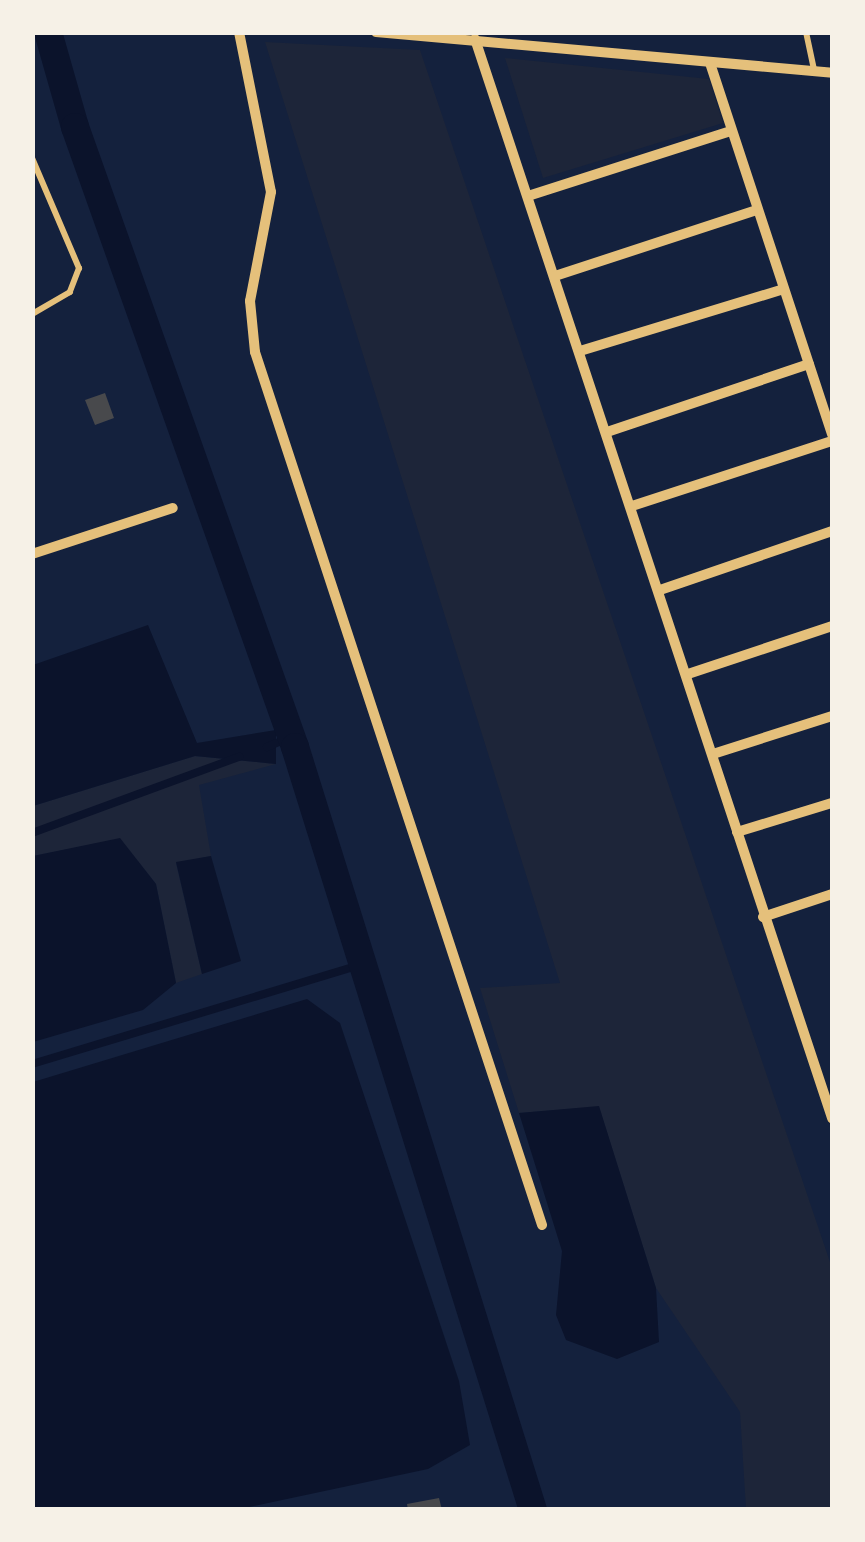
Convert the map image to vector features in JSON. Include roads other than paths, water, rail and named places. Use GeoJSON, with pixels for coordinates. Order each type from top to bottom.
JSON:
{"type":"FeatureCollection","features":[{"type":"Feature","properties":{"kind":"street"},"geometry":{"type":"LineString","coordinates":[[239,32],[271,192],[250,301],[256,352],[542,1225]]}},
{"type":"Feature","properties":{"kind":"street"},"geometry":{"type":"LineString","coordinates":[[376,32],[832,73]]}},
{"type":"Feature","properties":{"kind":"street"},"geometry":{"type":"LineString","coordinates":[[475,39],[832,1118]]}},
{"type":"Feature","properties":{"kind":"street"},"geometry":{"type":"LineString","coordinates":[[632,506],[832,438],[710,62]]}},
{"type":"Feature","properties":{"kind":"street"},"geometry":{"type":"LineString","coordinates":[[528,196],[731,130]]}},
{"type":"Feature","properties":{"kind":"street"},"geometry":{"type":"LineString","coordinates":[[555,276],[757,210]]}},
{"type":"Feature","properties":{"kind":"street"},"geometry":{"type":"LineString","coordinates":[[580,351],[784,290]]}},
{"type":"Feature","properties":{"kind":"street"},"geometry":{"type":"LineString","coordinates":[[607,432],[809,364]]}},
{"type":"Feature","properties":{"kind":"street"},"geometry":{"type":"LineString","coordinates":[[32,554],[173,508]]}},
{"type":"Feature","properties":{"kind":"street"},"geometry":{"type":"LineString","coordinates":[[660,590],[832,531]]}},
{"type":"Feature","properties":{"kind":"street"},"geometry":{"type":"LineString","coordinates":[[688,674],[832,626]]}},
{"type":"Feature","properties":{"kind":"street"},"geometry":{"type":"LineString","coordinates":[[712,754],[832,716]]}},
{"type":"Feature","properties":{"kind":"street"},"geometry":{"type":"LineString","coordinates":[[737,832],[832,803]]}},
{"type":"Feature","properties":{"kind":"street"},"geometry":{"type":"LineString","coordinates":[[763,917],[832,894]]}},
{"type":"Feature","properties":{"kind":"lane"},"geometry":{"type":"LineString","coordinates":[[806,32],[814,72]]}},
{"type":"Feature","properties":{"kind":"lane"},"geometry":{"type":"LineString","coordinates":[[32,158],[79,268],[70,292],[32,314]]}},
{"type":"Feature","properties":{"kind":"waterway"},"geometry":{"type":"LineString","coordinates":[[48,32],[75,127],[295,747],[533,1510]]}},
{"type":"Feature","properties":{"kind":"waterway"},"geometry":{"type":"LineString","coordinates":[[267,747],[291,737]]}},
{"type":"Feature","properties":{"kind":"waterway"},"geometry":{"type":"LineString","coordinates":[[32,833],[239,757]]}},
{"type":"Feature","properties":{"kind":"waterway"},"geometry":{"type":"LineString","coordinates":[[32,1064],[359,965]]}}]}
